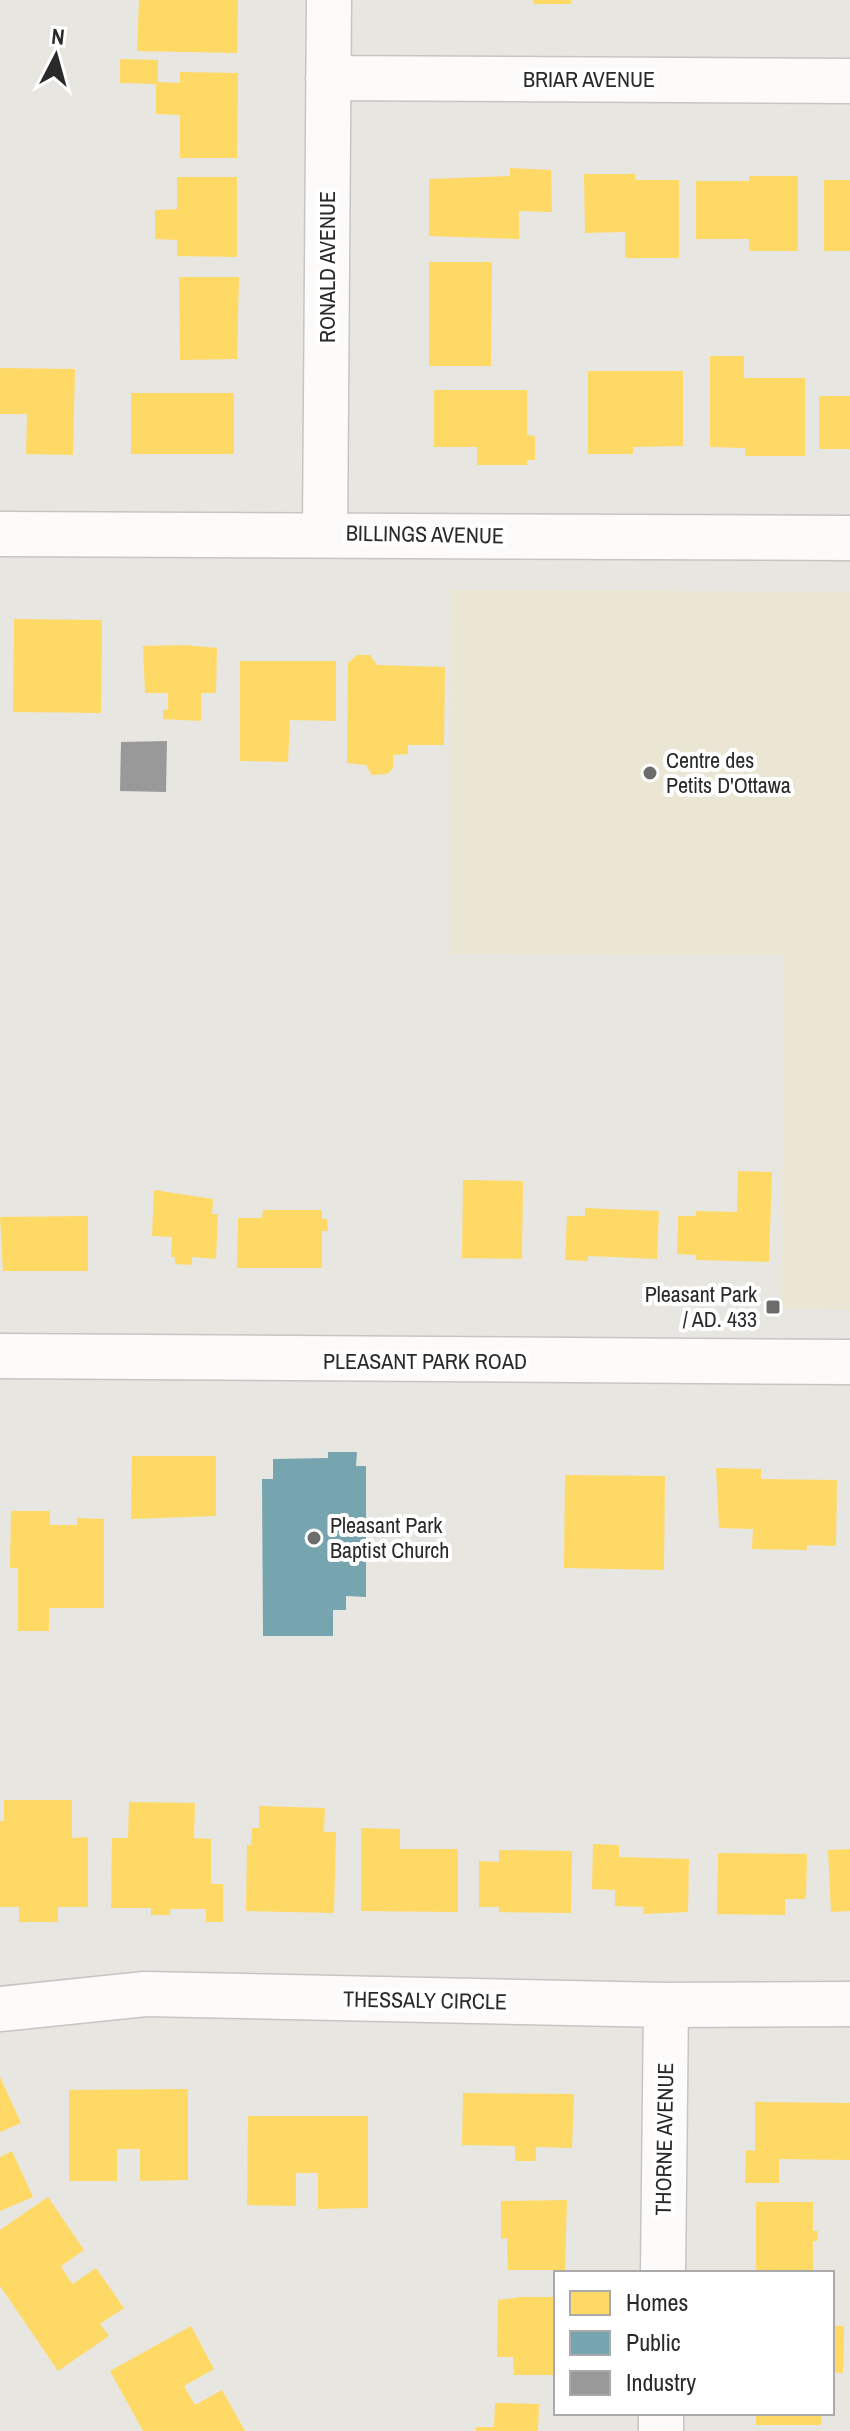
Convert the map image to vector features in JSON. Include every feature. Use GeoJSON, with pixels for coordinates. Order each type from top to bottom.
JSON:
{"type":"FeatureCollection","features":[{"type":"Feature","properties":{"kind":"street","name":"RONALD AVENUE"},"geometry":{"type":"LineString","coordinates":[[325,534],[329,0]]}},
{"type":"Feature","properties":{"kind":"street","name":"BRIAR AVENUE"},"geometry":{"type":"LineString","coordinates":[[328,78],[850,81]]}},
{"type":"Feature","properties":{"kind":"street","name":"BILLINGS AVENUE"},"geometry":{"type":"LineString","coordinates":[[0,534],[850,538]]}},
{"type":"Feature","properties":{"kind":"street","name":"PLEASANT PARK ROAD"},"geometry":{"type":"LineString","coordinates":[[0,1356],[850,1362]]}},
{"type":"Feature","properties":{"kind":"street","name":"THESSALY CIRCLE"},"geometry":{"type":"LineString","coordinates":[[0,2009],[145,1994],[666,2005],[850,2004]]}},
{"type":"Feature","properties":{"kind":"street","name":"THORNE AVENUE"},"geometry":{"type":"LineString","coordinates":[[663,2271],[666,2005]]}},
{"type":"Feature","properties":{"kind":"shaded area","name":"Centre des Petits D'Ottawa"},"geometry":{"type":"Polygon","coordinates":[[[451,590],[850,592],[850,1310],[782,1309],[783,955],[449,954],[451,590]]]}},
{"type":"Feature","properties":{"kind":"building: Homes"},"geometry":{"type":"Polygon","coordinates":[[[139,0],[238,0],[237,53],[137,51],[139,0]]]}},
{"type":"Feature","properties":{"kind":"building: Homes"},"geometry":{"type":"Polygon","coordinates":[[[533,0],[571,0],[571,4],[534,4],[533,0]]]}},
{"type":"Feature","properties":{"kind":"building: Homes"},"geometry":{"type":"Polygon","coordinates":[[[120,59],[158,60],[158,82],[180,83],[180,72],[238,73],[237,158],[180,158],[180,115],[156,114],[156,84],[120,83],[120,59]]]}},
{"type":"Feature","properties":{"kind":"building: Homes"},"geometry":{"type":"Polygon","coordinates":[[[510,168],[551,170],[552,212],[519,211],[519,239],[429,236],[429,179],[510,176],[510,168]]]}},
{"type":"Feature","properties":{"kind":"building: Homes"},"geometry":{"type":"Polygon","coordinates":[[[584,174],[635,174],[635,180],[679,180],[679,258],[625,258],[625,232],[585,233],[584,174]]]}},
{"type":"Feature","properties":{"kind":"building: Homes"},"geometry":{"type":"Polygon","coordinates":[[[749,176],[798,176],[798,251],[749,251],[749,239],[696,239],[696,181],[749,181],[749,176]]]}},
{"type":"Feature","properties":{"kind":"building: Homes"},"geometry":{"type":"Polygon","coordinates":[[[177,177],[237,177],[237,257],[177,256],[177,240],[155,239],[155,210],[177,209],[177,177]]]}},
{"type":"Feature","properties":{"kind":"building: Homes"},"geometry":{"type":"Polygon","coordinates":[[[824,180],[850,180],[850,251],[824,251],[824,180]]]}},
{"type":"Feature","properties":{"kind":"building: Homes"},"geometry":{"type":"Polygon","coordinates":[[[429,262],[492,262],[491,366],[429,366],[429,262]]]}},
{"type":"Feature","properties":{"kind":"building: Homes"},"geometry":{"type":"Polygon","coordinates":[[[179,277],[239,277],[237,359],[180,360],[179,277]]]}},
{"type":"Feature","properties":{"kind":"building: Homes"},"geometry":{"type":"Polygon","coordinates":[[[710,356],[744,356],[744,378],[805,378],[805,456],[745,456],[745,448],[710,447],[710,356]]]}},
{"type":"Feature","properties":{"kind":"building: Homes"},"geometry":{"type":"Polygon","coordinates":[[[0,368],[75,369],[73,455],[26,454],[27,414],[0,414],[0,368]]]}},
{"type":"Feature","properties":{"kind":"building: Homes"},"geometry":{"type":"Polygon","coordinates":[[[588,371],[683,371],[683,446],[633,447],[633,454],[588,454],[588,371]]]}},
{"type":"Feature","properties":{"kind":"building: Homes"},"geometry":{"type":"Polygon","coordinates":[[[434,390],[527,390],[527,435],[535,436],[535,460],[527,460],[527,465],[477,465],[477,447],[434,447],[434,390]]]}},
{"type":"Feature","properties":{"kind":"building: Homes"},"geometry":{"type":"Polygon","coordinates":[[[131,393],[234,393],[234,454],[131,454],[131,393]]]}},
{"type":"Feature","properties":{"kind":"building: Homes"},"geometry":{"type":"Polygon","coordinates":[[[819,396],[850,396],[850,449],[819,449],[819,396]]]}},
{"type":"Feature","properties":{"kind":"building: Homes"},"geometry":{"type":"Polygon","coordinates":[[[14,619],[102,620],[101,713],[13,712],[14,619]]]}},
{"type":"Feature","properties":{"kind":"building: Homes"},"geometry":{"type":"Polygon","coordinates":[[[143,646],[217,648],[216,693],[201,693],[201,721],[163,719],[163,710],[168,710],[168,693],[145,693],[143,646]]]}},
{"type":"Feature","properties":{"kind":"building: Homes"},"geometry":{"type":"Polygon","coordinates":[[[357,655],[370,655],[377,665],[445,667],[444,745],[408,745],[408,754],[393,755],[393,768],[387,774],[372,775],[366,765],[347,763],[348,663],[357,655]]]}},
{"type":"Feature","properties":{"kind":"building: Homes"},"geometry":{"type":"Polygon","coordinates":[[[240,661],[336,661],[336,721],[290,720],[288,762],[240,761],[240,661]]]}},
{"type":"Feature","properties":{"kind":"building: Homes"},"geometry":{"type":"Polygon","coordinates":[[[738,1171],[772,1172],[769,1262],[696,1260],[696,1255],[677,1254],[678,1216],[696,1216],[696,1211],[737,1212],[738,1171]]]}},
{"type":"Feature","properties":{"kind":"building: Homes"},"geometry":{"type":"Polygon","coordinates":[[[463,1180],[523,1181],[522,1259],[462,1258],[463,1180]]]}},
{"type":"Feature","properties":{"kind":"building: Homes"},"geometry":{"type":"Polygon","coordinates":[[[154,1190],[213,1199],[212,1214],[218,1214],[216,1259],[192,1257],[192,1265],[175,1264],[175,1257],[171,1257],[172,1237],[152,1236],[154,1190]]]}},
{"type":"Feature","properties":{"kind":"building: Homes"},"geometry":{"type":"Polygon","coordinates":[[[585,1208],[659,1211],[657,1259],[588,1256],[588,1261],[565,1260],[567,1216],[585,1216],[585,1208]]]}},
{"type":"Feature","properties":{"kind":"building: Homes"},"geometry":{"type":"Polygon","coordinates":[[[263,1210],[322,1210],[322,1219],[327,1219],[328,1231],[322,1231],[322,1268],[237,1268],[238,1218],[262,1218],[263,1210]]]}},
{"type":"Feature","properties":{"kind":"building: Homes"},"geometry":{"type":"Polygon","coordinates":[[[88,1216],[88,1271],[3,1271],[0,1217],[88,1216]]]}},
{"type":"Feature","properties":{"kind":"building: Homes"},"geometry":{"type":"Polygon","coordinates":[[[132,1456],[216,1456],[216,1516],[131,1519],[132,1456]]]}},
{"type":"Feature","properties":{"kind":"building: Homes"},"geometry":{"type":"Polygon","coordinates":[[[716,1468],[761,1469],[761,1479],[837,1480],[836,1546],[807,1545],[807,1550],[752,1549],[753,1529],[719,1528],[716,1468]]]}},
{"type":"Feature","properties":{"kind":"building: Homes"},"geometry":{"type":"Polygon","coordinates":[[[565,1475],[665,1476],[664,1570],[564,1568],[565,1475]]]}},
{"type":"Feature","properties":{"kind":"building: Homes"},"geometry":{"type":"Polygon","coordinates":[[[11,1511],[50,1511],[50,1525],[77,1525],[77,1518],[104,1519],[104,1608],[49,1608],[49,1631],[18,1631],[18,1568],[10,1568],[11,1511]]]}},
{"type":"Feature","properties":{"kind":"building: Homes"},"geometry":{"type":"Polygon","coordinates":[[[4,1800],[72,1800],[72,1838],[88,1837],[88,1907],[58,1907],[58,1922],[19,1922],[19,1907],[0,1907],[0,1821],[4,1821],[4,1800]]]}},
{"type":"Feature","properties":{"kind":"building: Homes"},"geometry":{"type":"Polygon","coordinates":[[[129,1802],[195,1803],[194,1838],[211,1839],[211,1884],[223,1884],[223,1922],[206,1922],[206,1909],[170,1909],[170,1915],[151,1915],[151,1908],[111,1908],[112,1838],[128,1838],[129,1802]]]}},
{"type":"Feature","properties":{"kind":"building: Homes"},"geometry":{"type":"Polygon","coordinates":[[[259,1806],[325,1808],[324,1832],[336,1832],[334,1913],[246,1911],[247,1845],[251,1845],[252,1828],[259,1828],[259,1806]]]}},
{"type":"Feature","properties":{"kind":"building: Homes"},"geometry":{"type":"Polygon","coordinates":[[[361,1828],[400,1829],[400,1849],[458,1849],[458,1912],[361,1911],[361,1828]]]}},
{"type":"Feature","properties":{"kind":"building: Homes"},"geometry":{"type":"Polygon","coordinates":[[[593,1844],[619,1845],[619,1857],[689,1859],[688,1912],[643,1914],[644,1907],[615,1906],[615,1890],[592,1889],[593,1844]]]}},
{"type":"Feature","properties":{"kind":"building: Homes"},"geometry":{"type":"Polygon","coordinates":[[[850,1849],[850,1911],[831,1912],[828,1850],[850,1849]]]}},
{"type":"Feature","properties":{"kind":"building: Homes"},"geometry":{"type":"Polygon","coordinates":[[[499,1850],[572,1851],[571,1913],[499,1912],[499,1907],[479,1907],[479,1861],[499,1862],[499,1850]]]}},
{"type":"Feature","properties":{"kind":"building: Homes"},"geometry":{"type":"Polygon","coordinates":[[[718,1853],[807,1854],[806,1899],[785,1899],[785,1915],[717,1914],[718,1853]]]}},
{"type":"Feature","properties":{"kind":"building: Homes"},"geometry":{"type":"Polygon","coordinates":[[[0,2077],[21,2123],[0,2132],[0,2077]]]}},
{"type":"Feature","properties":{"kind":"building: Homes"},"geometry":{"type":"Polygon","coordinates":[[[188,2089],[188,2180],[140,2181],[140,2149],[117,2149],[117,2181],[69,2181],[69,2090],[188,2089]]]}},
{"type":"Feature","properties":{"kind":"building: Homes"},"geometry":{"type":"Polygon","coordinates":[[[463,2093],[574,2094],[572,2148],[536,2147],[536,2161],[515,2161],[515,2146],[462,2145],[463,2093]]]}},
{"type":"Feature","properties":{"kind":"building: Homes"},"geometry":{"type":"Polygon","coordinates":[[[755,2102],[850,2103],[850,2160],[779,2159],[779,2183],[745,2183],[746,2150],[755,2151],[755,2102]]]}},
{"type":"Feature","properties":{"kind":"building: Homes"},"geometry":{"type":"Polygon","coordinates":[[[248,2116],[368,2116],[368,2208],[318,2209],[318,2173],[296,2173],[296,2206],[247,2205],[248,2116]]]}},
{"type":"Feature","properties":{"kind":"building: Homes"},"geometry":{"type":"Polygon","coordinates":[[[12,2151],[33,2197],[0,2211],[0,2157],[12,2151]]]}},
{"type":"Feature","properties":{"kind":"building: Homes"},"geometry":{"type":"Polygon","coordinates":[[[48,2197],[84,2250],[61,2266],[68,2278],[73,2284],[96,2268],[124,2308],[100,2324],[109,2336],[58,2371],[0,2286],[0,2230],[48,2197]]]}},
{"type":"Feature","properties":{"kind":"building: Homes"},"geometry":{"type":"Polygon","coordinates":[[[567,2200],[565,2270],[508,2270],[507,2238],[501,2239],[501,2201],[567,2200]]]}},
{"type":"Feature","properties":{"kind":"building: Homes"},"geometry":{"type":"Polygon","coordinates":[[[756,2202],[813,2202],[813,2231],[818,2231],[817,2241],[813,2241],[813,2271],[756,2271],[756,2202]]]}},
{"type":"Feature","properties":{"kind":"building: Homes"},"geometry":{"type":"Polygon","coordinates":[[[554,2297],[554,2375],[514,2375],[513,2357],[497,2357],[498,2300],[554,2297]]]}},
{"type":"Feature","properties":{"kind":"building: Homes"},"geometry":{"type":"Polygon","coordinates":[[[191,2326],[214,2369],[184,2386],[195,2405],[222,2390],[245,2431],[143,2431],[110,2371],[191,2326]]]}},
{"type":"Feature","properties":{"kind":"building: Homes"},"geometry":{"type":"Polygon","coordinates":[[[834,2326],[844,2326],[843,2373],[834,2372],[834,2326]]]}},
{"type":"Feature","properties":{"kind":"building: Homes"},"geometry":{"type":"Polygon","coordinates":[[[495,2403],[539,2404],[538,2431],[476,2431],[476,2427],[494,2427],[495,2403]]]}},
{"type":"Feature","properties":{"kind":"building: Homes"},"geometry":{"type":"Polygon","coordinates":[[[756,2415],[822,2415],[821,2425],[756,2425],[756,2415]]]}},
{"type":"Feature","properties":{"kind":"building: Public","name":"Pleasant Park Baptist Church"},"geometry":{"type":"Polygon","coordinates":[[[328,1452],[357,1452],[356,1466],[366,1466],[366,1597],[346,1596],[346,1610],[333,1610],[333,1636],[263,1636],[262,1479],[273,1479],[273,1459],[328,1458],[328,1452]]]}},
{"type":"Feature","properties":{"kind":"building: Industry"},"geometry":{"type":"Polygon","coordinates":[[[167,741],[166,792],[120,791],[121,742],[167,741]]]}},
{"type":"Feature","properties":{"kind":"place","name":"Centre des Petits D'Ottawa"},"geometry":{"type":"Point","coordinates":[650,773]}},
{"type":"Feature","properties":{"kind":"place","name":"Pleasant Park / AD. 433"},"geometry":{"type":"Point","coordinates":[773,1307]}},
{"type":"Feature","properties":{"kind":"place","name":"Pleasant Park Baptist Church"},"geometry":{"type":"Point","coordinates":[314,1538]}}]}
